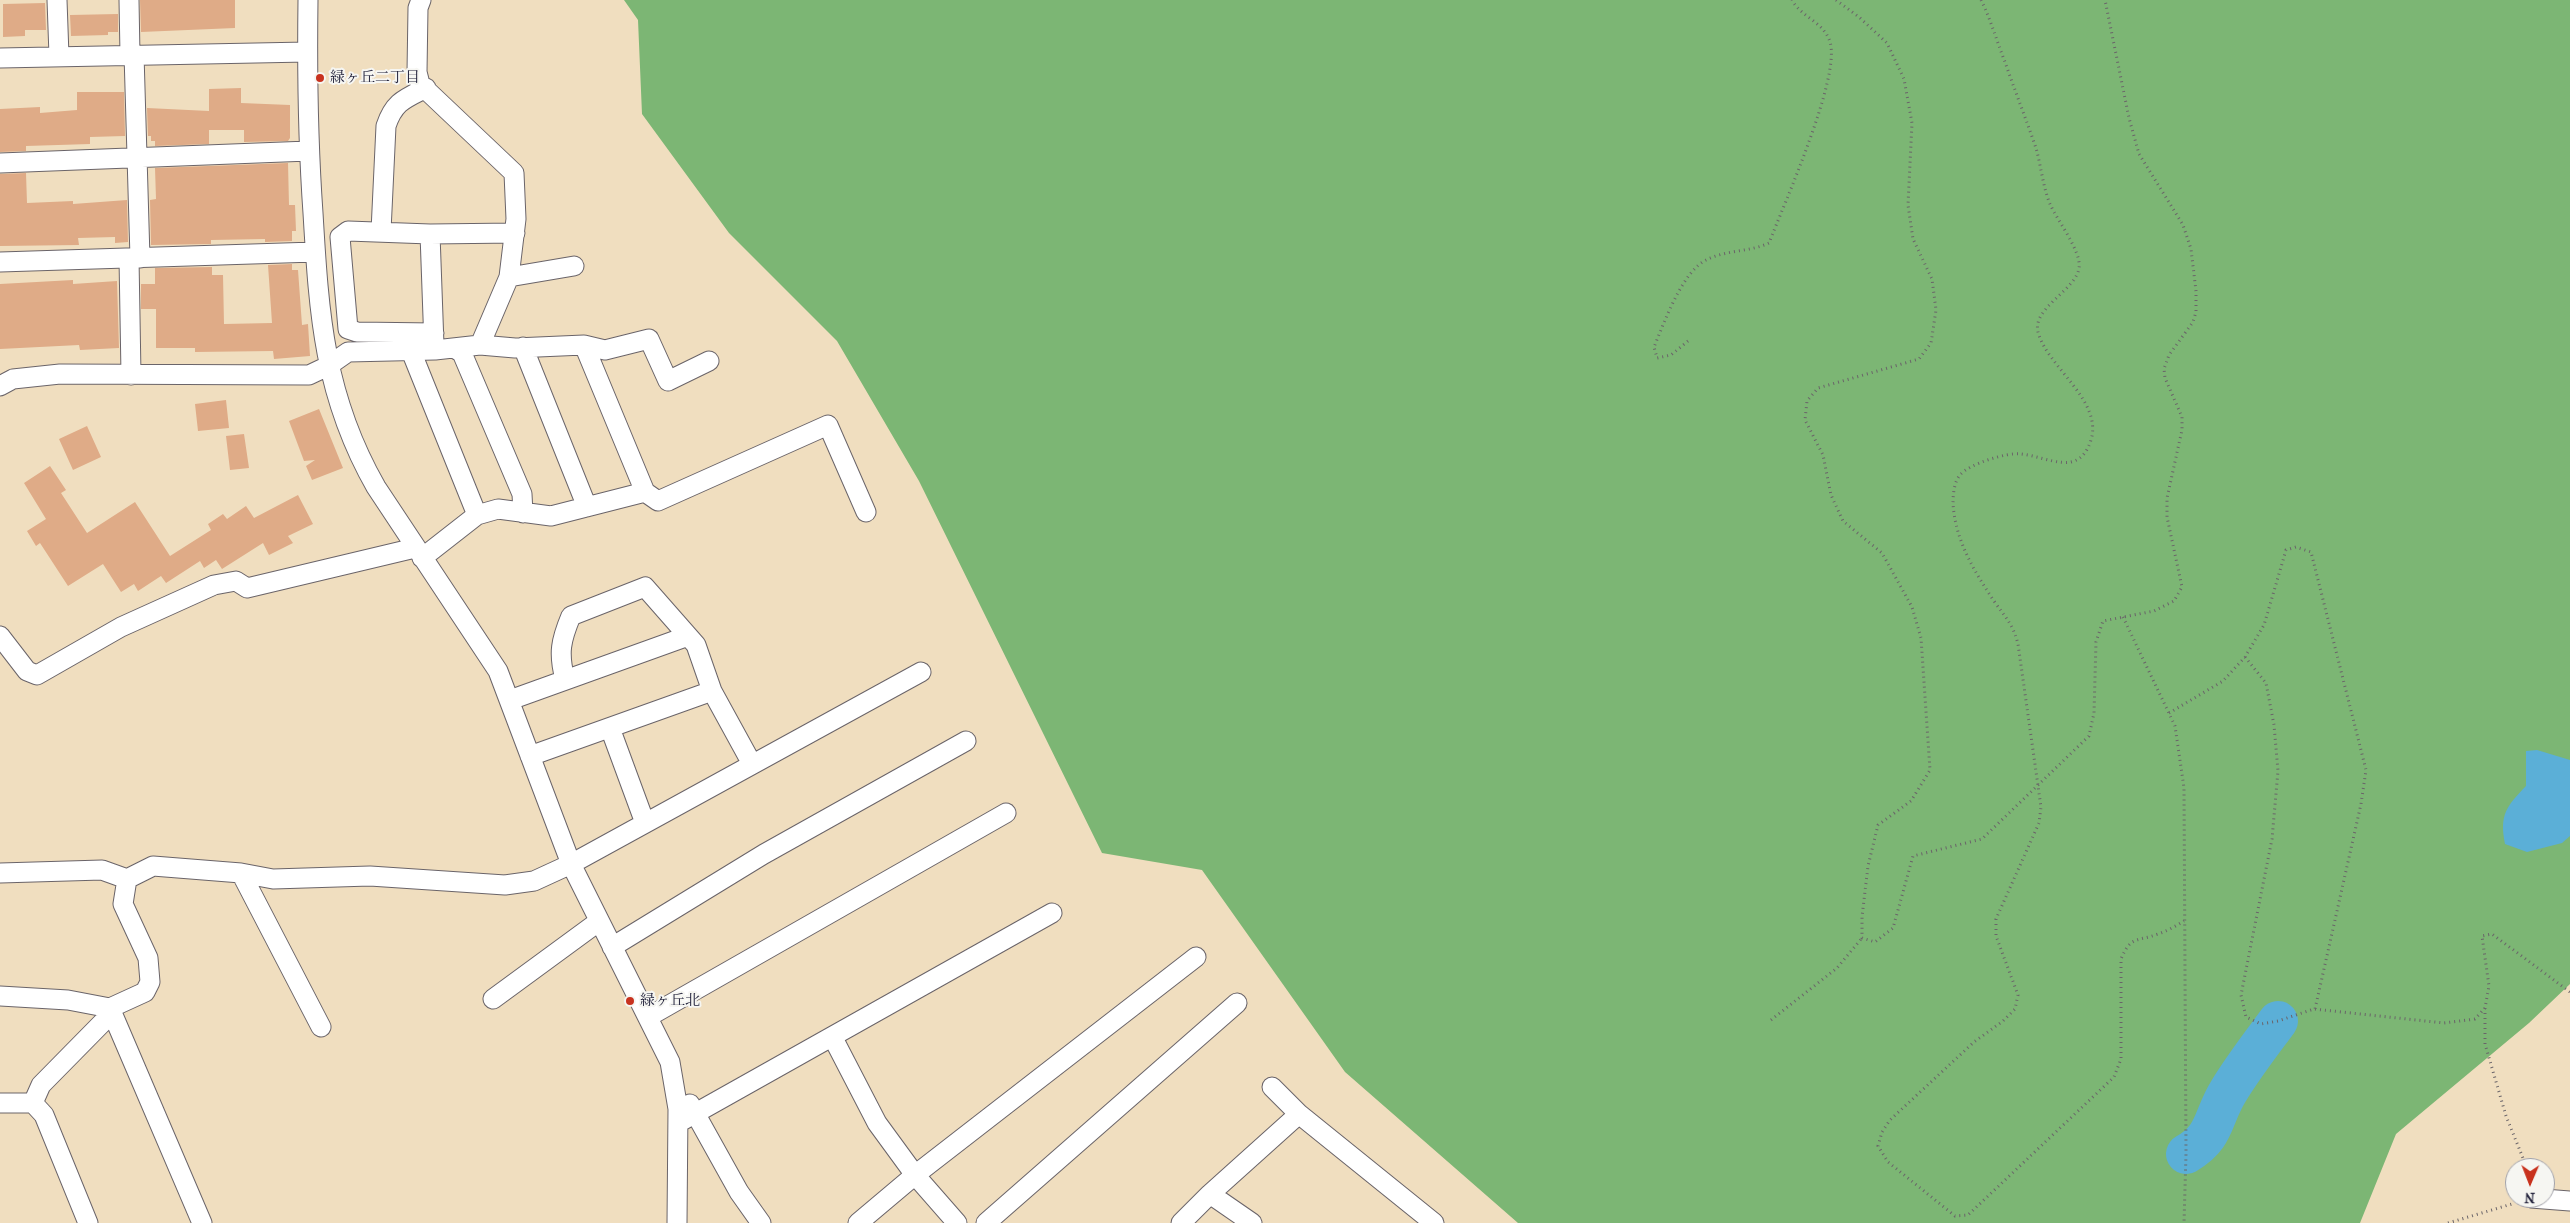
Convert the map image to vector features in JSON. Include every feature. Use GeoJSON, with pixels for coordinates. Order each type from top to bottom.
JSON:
{"type":"FeatureCollection","features":[{"type":"Feature","properties":{"kind":"street"},"geometry":{"type":"LineString","coordinates":[[57,0],[59,56]]}},
{"type":"Feature","properties":{"kind":"street"},"geometry":{"type":"LineString","coordinates":[[129,0],[137,158],[131,375]]}},
{"type":"Feature","properties":{"kind":"street"},"geometry":{"type":"LineString","coordinates":[[308,0],[309,151],[315,252],[322,336],[339,406],[360,459],[418,553],[498,670],[571,864],[598,922],[648,1017],[695,1114],[739,1192],[761,1223]]}},
{"type":"Feature","properties":{"kind":"street"},"geometry":{"type":"LineString","coordinates":[[422,0],[418,8],[417,72],[420,84],[514,172],[515,233],[509,277],[480,345]]}},
{"type":"Feature","properties":{"kind":"street"},"geometry":{"type":"LineString","coordinates":[[0,58],[307,52]]}},
{"type":"Feature","properties":{"kind":"street"},"geometry":{"type":"LineString","coordinates":[[381,231],[386,126],[390,114],[399,102],[426,88]]}},
{"type":"Feature","properties":{"kind":"street"},"geometry":{"type":"LineString","coordinates":[[0,163],[309,151]]}},
{"type":"Feature","properties":{"kind":"street"},"geometry":{"type":"LineString","coordinates":[[515,233],[430,234],[348,231],[340,238],[348,329],[357,332],[434,342],[454,348],[462,353],[522,494],[523,513]]}},
{"type":"Feature","properties":{"kind":"street"},"geometry":{"type":"LineString","coordinates":[[430,234],[434,342]]}},
{"type":"Feature","properties":{"kind":"street"},"geometry":{"type":"LineString","coordinates":[[0,262],[315,252]]}},
{"type":"Feature","properties":{"kind":"street"},"geometry":{"type":"LineString","coordinates":[[509,277],[574,266]]}},
{"type":"Feature","properties":{"kind":"street"},"geometry":{"type":"LineString","coordinates":[[454,348],[480,345],[523,347],[584,345],[605,350],[648,339],[668,381],[709,360]]}},
{"type":"Feature","properties":{"kind":"street"},"geometry":{"type":"LineString","coordinates":[[0,386],[13,379],[60,374],[309,375],[328,366],[348,352],[411,351],[434,342]]}},
{"type":"Feature","properties":{"kind":"street"},"geometry":{"type":"LineString","coordinates":[[584,345],[645,492],[658,501],[828,426],[866,512]]}},
{"type":"Feature","properties":{"kind":"street"},"geometry":{"type":"LineString","coordinates":[[523,347],[587,507]]}},
{"type":"Feature","properties":{"kind":"street"},"geometry":{"type":"LineString","coordinates":[[411,351],[477,515]]}},
{"type":"Feature","properties":{"kind":"street"},"geometry":{"type":"LineString","coordinates":[[0,636],[27,671],[37,675],[121,627],[214,585],[236,581],[247,588],[418,553],[477,515],[498,509],[551,516],[645,492]]}},
{"type":"Feature","properties":{"kind":"street"},"geometry":{"type":"LineString","coordinates":[[565,679],[562,668],[561,639],[571,616],[645,587],[696,645],[712,692],[752,764]]}},
{"type":"Feature","properties":{"kind":"street"},"geometry":{"type":"LineString","coordinates":[[510,700],[688,636]]}},
{"type":"Feature","properties":{"kind":"street"},"geometry":{"type":"LineString","coordinates":[[0,873],[102,870],[127,879],[153,866],[241,873],[273,879],[370,876],[505,885],[534,881],[571,864],[921,672]]}},
{"type":"Feature","properties":{"kind":"street"},"geometry":{"type":"LineString","coordinates":[[530,756],[712,692]]}},
{"type":"Feature","properties":{"kind":"street"},"geometry":{"type":"LineString","coordinates":[[610,728],[645,823]]}},
{"type":"Feature","properties":{"kind":"street"},"geometry":{"type":"LineString","coordinates":[[612,947],[764,854],[966,741]]}},
{"type":"Feature","properties":{"kind":"street"},"geometry":{"type":"LineString","coordinates":[[648,1017],[1006,813]]}},
{"type":"Feature","properties":{"kind":"street"},"geometry":{"type":"LineString","coordinates":[[241,873],[321,1027]]}},
{"type":"Feature","properties":{"kind":"street"},"geometry":{"type":"LineString","coordinates":[[0,996],[68,1000],[110,1008],[144,992],[150,982],[148,958],[123,904],[127,879]]}},
{"type":"Feature","properties":{"kind":"street"},"geometry":{"type":"LineString","coordinates":[[678,1123],[833,1038],[1052,913]]}},
{"type":"Feature","properties":{"kind":"street"},"geometry":{"type":"LineString","coordinates":[[493,1000],[598,922]]}},
{"type":"Feature","properties":{"kind":"street"},"geometry":{"type":"LineString","coordinates":[[858,1223],[915,1175],[1196,957]]}},
{"type":"Feature","properties":{"kind":"street"},"geometry":{"type":"LineString","coordinates":[[986,1223],[1237,1003]]}},
{"type":"Feature","properties":{"kind":"street"},"geometry":{"type":"LineString","coordinates":[[33,1102],[41,1085],[104,1020],[110,1008]]}},
{"type":"Feature","properties":{"kind":"street"},"geometry":{"type":"LineString","coordinates":[[110,1008],[202,1223]]}},
{"type":"Feature","properties":{"kind":"street"},"geometry":{"type":"LineString","coordinates":[[833,1038],[877,1124],[915,1175],[957,1223]]}},
{"type":"Feature","properties":{"kind":"street"},"geometry":{"type":"LineString","coordinates":[[670,1062],[676,1090],[678,1123],[678,1223]]}},
{"type":"Feature","properties":{"kind":"street"},"geometry":{"type":"LineString","coordinates":[[1272,1086],[1299,1114],[1434,1223]]}},
{"type":"Feature","properties":{"kind":"street"},"geometry":{"type":"LineString","coordinates":[[0,1103],[33,1102]]}},
{"type":"Feature","properties":{"kind":"street"},"geometry":{"type":"LineString","coordinates":[[33,1102],[44,1115],[88,1223]]}},
{"type":"Feature","properties":{"kind":"street"},"geometry":{"type":"LineString","coordinates":[[1181,1223],[1210,1194],[1299,1114]]}},
{"type":"Feature","properties":{"kind":"street"},"geometry":{"type":"LineString","coordinates":[[1210,1194],[1252,1223]]}},
{"type":"Feature","properties":{"kind":"street"},"geometry":{"type":"LineString","coordinates":[[2555,1200],[2570,1201]]}},
{"type":"Feature","properties":{"kind":"path"},"geometry":{"type":"LineString","coordinates":[[1688,341],[1671,355],[1657,358],[1654,347],[1690,272],[1707,260],[1769,243],[1823,103],[1831,64],[1831,43],[1823,28],[1792,0]]}},
{"type":"Feature","properties":{"kind":"path"},"geometry":{"type":"LineString","coordinates":[[1771,1020],[1837,968],[1862,938],[1862,917],[1868,866],[1878,825],[1910,801],[1930,770],[1921,638],[1912,607],[1882,553],[1843,522],[1831,494],[1822,455],[1805,420],[1807,401],[1818,388],[1919,359],[1931,344],[1936,310],[1932,279],[1912,239],[1908,205],[1912,124],[1904,79],[1887,43],[1859,17],[1836,0]]}},
{"type":"Feature","properties":{"kind":"path"},"geometry":{"type":"LineString","coordinates":[[1982,0],[2036,149],[2050,203],[2076,252],[2080,267],[2074,278],[2042,314],[2037,328],[2041,342],[2082,398],[2092,419],[2092,437],[2085,454],[2071,463],[2046,461],[2020,454],[1995,458],[1974,466],[1960,476],[1953,494],[1954,516],[1968,561],[2013,626],[2018,644],[2036,785],[2041,807],[2039,823],[1996,919],[1996,936],[2018,995],[2015,1009],[2003,1021],[1974,1042],[1890,1120],[1882,1132],[1878,1146],[1888,1162],[1955,1216],[1968,1215],[2114,1077],[2121,1059],[2121,959],[2127,945],[2138,938],[2157,935],[2184,922]]}},
{"type":"Feature","properties":{"kind":"path"},"geometry":{"type":"LineString","coordinates":[[1862,938],[1875,942],[1893,928],[1913,856],[1982,839],[2089,736],[2094,713],[2096,642],[2103,621],[2154,611],[2174,601],[2182,587],[2167,517],[2167,498],[2182,430],[2182,417],[2165,378],[2164,369],[2170,355],[2193,322],[2196,312],[2196,292],[2191,249],[2183,225],[2139,154],[2129,118],[2105,0]]}},
{"type":"Feature","properties":{"kind":"path"},"geometry":{"type":"LineString","coordinates":[[2169,713],[2224,680],[2245,657],[2264,625],[2286,550],[2296,547],[2311,552],[2366,770],[2361,804],[2314,1009]]}},
{"type":"Feature","properties":{"kind":"path"},"geometry":{"type":"LineString","coordinates":[[2123,617],[2175,726],[2184,788],[2186,1154],[2184,1223]]}},
{"type":"Feature","properties":{"kind":"path"},"geometry":{"type":"LineString","coordinates":[[2245,657],[2266,683],[2274,725],[2278,771],[2272,839],[2242,995],[2246,1017],[2262,1024],[2278,1022],[2314,1009],[2444,1022],[2475,1019],[2486,1008]]}},
{"type":"Feature","properties":{"kind":"path"},"geometry":{"type":"LineString","coordinates":[[2523,1158],[2506,1116],[2485,1044],[2486,1008],[2490,986],[2482,936],[2492,934],[2570,992]]}},
{"type":"Feature","properties":{"kind":"path"},"geometry":{"type":"LineString","coordinates":[[2448,1223],[2505,1206]]}},
{"type":"Feature","properties":{"kind":"green space"},"geometry":{"type":"Polygon","coordinates":[[[624,0],[2570,0],[2570,984],[2529,1023],[2396,1134],[2360,1223],[1518,1223],[1345,1072],[1202,870],[1102,853],[919,481],[837,341],[729,233],[642,114],[638,20],[624,0]]]}},
{"type":"Feature","properties":{"kind":"water"},"geometry":{"type":"Polygon","coordinates":[[[2537,750],[2570,760],[2570,836],[2562,843],[2527,852],[2505,844],[2503,825],[2509,805],[2526,786],[2526,751],[2537,750]]]}},
{"type":"Feature","properties":{"kind":"building"},"geometry":{"type":"Polygon","coordinates":[[[140,0],[235,0],[235,28],[141,32],[140,0]]]}},
{"type":"Feature","properties":{"kind":"building"},"geometry":{"type":"Polygon","coordinates":[[[45,3],[46,30],[25,30],[25,36],[3,37],[3,4],[45,3]]]}},
{"type":"Feature","properties":{"kind":"building"},"geometry":{"type":"Polygon","coordinates":[[[118,14],[118,32],[108,32],[108,35],[71,36],[70,15],[118,14]]]}},
{"type":"Feature","properties":{"kind":"building"},"geometry":{"type":"Polygon","coordinates":[[[241,88],[241,103],[290,105],[290,138],[288,141],[244,142],[244,130],[209,130],[209,144],[155,146],[155,141],[151,141],[151,136],[148,136],[147,108],[209,111],[209,89],[241,88]]]}},
{"type":"Feature","properties":{"kind":"building"},"geometry":{"type":"Polygon","coordinates":[[[77,92],[124,92],[125,136],[90,137],[90,144],[26,146],[26,151],[0,152],[0,109],[40,107],[40,113],[77,110],[77,92]]]}},
{"type":"Feature","properties":{"kind":"building"},"geometry":{"type":"Polygon","coordinates":[[[288,163],[289,205],[295,205],[296,231],[292,231],[292,241],[265,242],[265,239],[211,240],[211,244],[151,245],[150,200],[156,199],[155,168],[288,163]]]}},
{"type":"Feature","properties":{"kind":"building"},"geometry":{"type":"Polygon","coordinates":[[[26,173],[27,203],[73,201],[73,204],[127,200],[128,242],[115,243],[115,237],[78,238],[79,245],[0,246],[0,174],[26,173]]]}},
{"type":"Feature","properties":{"kind":"building"},"geometry":{"type":"Polygon","coordinates":[[[292,264],[292,270],[298,270],[302,325],[308,324],[310,356],[274,359],[273,351],[195,352],[195,348],[156,348],[156,309],[141,309],[141,284],[155,284],[155,268],[212,267],[212,275],[223,275],[224,324],[272,323],[268,265],[292,264]]]}},
{"type":"Feature","properties":{"kind":"building"},"geometry":{"type":"Polygon","coordinates":[[[73,280],[73,284],[117,281],[119,348],[80,350],[79,345],[0,349],[0,284],[73,280]]]}},
{"type":"Feature","properties":{"kind":"building"},"geometry":{"type":"Polygon","coordinates":[[[226,400],[229,428],[198,431],[195,404],[226,400]]]}},
{"type":"Feature","properties":{"kind":"building"},"geometry":{"type":"Polygon","coordinates":[[[319,409],[343,468],[312,480],[306,466],[315,460],[304,461],[289,421],[319,409]]]}},
{"type":"Feature","properties":{"kind":"building"},"geometry":{"type":"Polygon","coordinates":[[[87,426],[101,457],[73,470],[59,439],[87,426]]]}},
{"type":"Feature","properties":{"kind":"building"},"geometry":{"type":"Polygon","coordinates":[[[244,434],[249,468],[230,470],[226,436],[244,434]]]}},
{"type":"Feature","properties":{"kind":"building"},"geometry":{"type":"Polygon","coordinates":[[[50,466],[66,490],[61,493],[87,533],[135,502],[170,556],[211,530],[208,524],[223,514],[227,519],[246,506],[254,518],[298,495],[313,524],[288,536],[293,543],[269,555],[263,543],[222,569],[216,560],[204,568],[200,561],[166,583],[161,576],[138,591],[134,584],[121,592],[103,564],[68,586],[40,543],[36,546],[27,531],[46,519],[24,483],[50,466]]]}},
{"type":"Feature","properties":{"kind":"waterway"},"geometry":{"type":"LineString","coordinates":[[2186,1154],[2196,1148],[2208,1134],[2228,1092],[2278,1021]]}},
{"type":"Feature","properties":{"kind":"place","name":"緑ヶ丘二丁目"},"geometry":{"type":"Point","coordinates":[320,78]}},
{"type":"Feature","properties":{"kind":"place","name":"緑ヶ丘北"},"geometry":{"type":"Point","coordinates":[630,1001]}}]}
